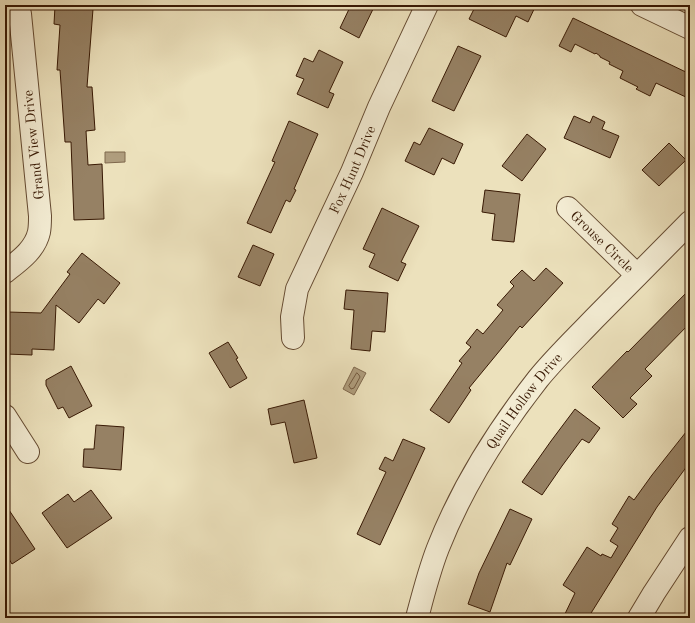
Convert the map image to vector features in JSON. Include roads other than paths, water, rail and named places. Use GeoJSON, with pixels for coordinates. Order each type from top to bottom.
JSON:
{"type":"FeatureCollection","features":[{"type":"Feature","properties":{"kind":"street","name":"Grand View Drive"},"geometry":{"type":"LineString","coordinates":[[5,272],[21,260],[32,248],[39,232],[40,216],[20,14],[17,5]]}},
{"type":"Feature","properties":{"kind":"street","name":"Fox Hunt Drive"},"geometry":{"type":"LineString","coordinates":[[293,338],[292,317],[297,289],[352,172],[379,106],[427,5]]}},
{"type":"Feature","properties":{"kind":"street"},"geometry":{"type":"LineString","coordinates":[[642,5],[666,10],[690,28]]}},
{"type":"Feature","properties":{"kind":"street","name":"Grouse Circle"},"geometry":{"type":"LineString","coordinates":[[568,208],[638,275]]}},
{"type":"Feature","properties":{"kind":"street","name":"Quail Hollow Drive"},"geometry":{"type":"LineString","coordinates":[[417,618],[422,596],[438,548],[458,503],[482,460],[509,418],[539,378],[690,222]]}},
{"type":"Feature","properties":{"kind":"street"},"geometry":{"type":"LineString","coordinates":[[5,416],[28,452]]}},
{"type":"Feature","properties":{"kind":"street"},"geometry":{"type":"LineString","coordinates":[[639,618],[690,538]]}},
{"type":"Feature","properties":{"kind":"water"},"geometry":{"type":"Polygon","coordinates":[[[105,152],[125,152],[125,162],[105,163],[105,152]]]}},
{"type":"Feature","properties":{"kind":"water"},"geometry":{"type":"Polygon","coordinates":[[[354,367],[366,373],[354,395],[343,389],[354,367]]]}}]}
